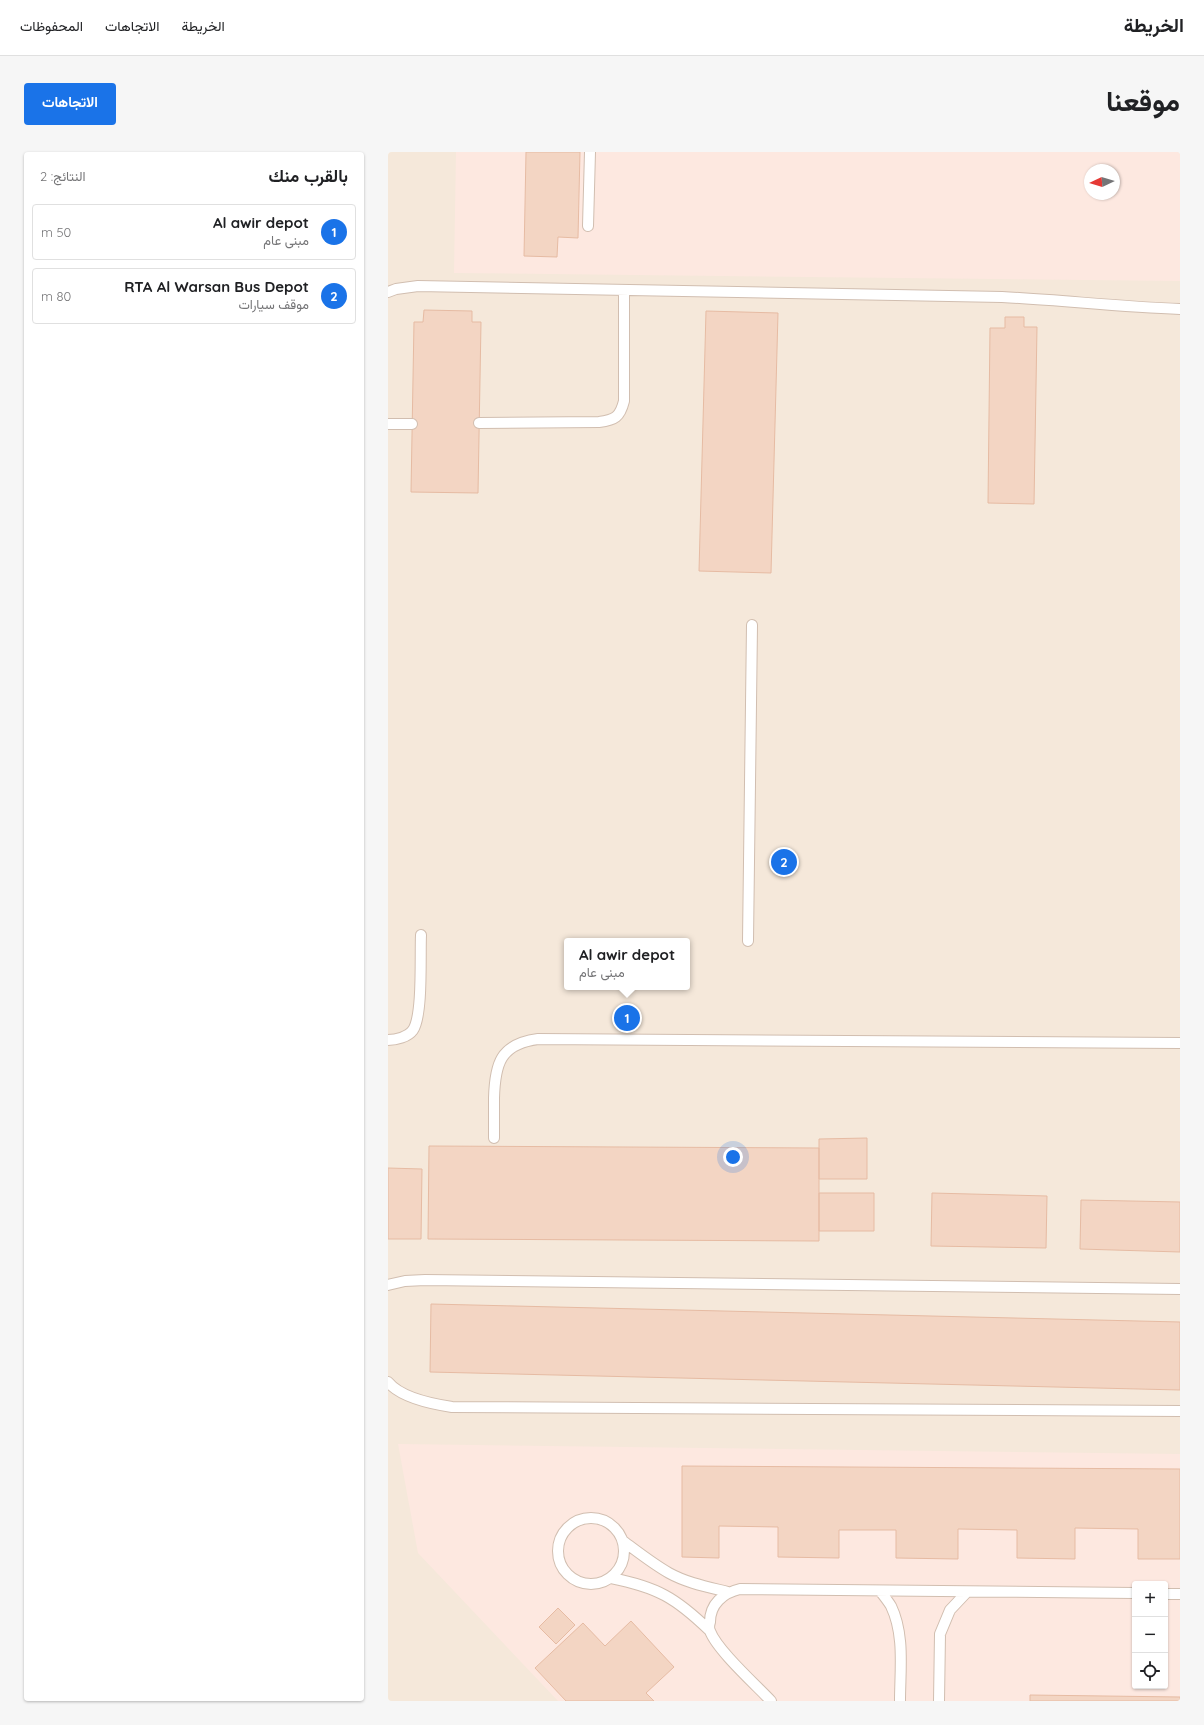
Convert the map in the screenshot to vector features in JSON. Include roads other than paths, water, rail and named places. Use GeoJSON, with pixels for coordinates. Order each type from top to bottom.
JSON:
{"type":"FeatureCollection","features":[{"type":"Feature","properties":{"kind":"lane"},"geometry":{"type":"LineString","coordinates":[[588,226],[590,152]]}},
{"type":"Feature","properties":{"kind":"lane"},"geometry":{"type":"LineString","coordinates":[[388,292],[396,288],[418,286],[1002,297],[1072,301],[1102,306],[1180,309]]}},
{"type":"Feature","properties":{"kind":"lane"},"geometry":{"type":"LineString","coordinates":[[480,423],[599,422],[611,420],[621,412],[624,401],[624,290]]}},
{"type":"Feature","properties":{"kind":"lane"},"geometry":{"type":"LineString","coordinates":[[388,424],[412,424]]}},
{"type":"Feature","properties":{"kind":"lane"},"geometry":{"type":"LineString","coordinates":[[748,941],[752,625]]}},
{"type":"Feature","properties":{"kind":"lane"},"geometry":{"type":"LineString","coordinates":[[388,1040],[399,1039],[412,1031],[419,1015],[421,935]]}},
{"type":"Feature","properties":{"kind":"lane"},"geometry":{"type":"LineString","coordinates":[[494,1138],[495,1080],[497,1067],[503,1055],[513,1046],[525,1041],[546,1039],[1180,1043]]}},
{"type":"Feature","properties":{"kind":"lane"},"geometry":{"type":"LineString","coordinates":[[388,1286],[405,1281],[425,1280],[1180,1289]]}},
{"type":"Feature","properties":{"kind":"lane"},"geometry":{"type":"LineString","coordinates":[[388,1382],[409,1396],[430,1404],[452,1407],[1180,1411]]}},
{"type":"Feature","properties":{"kind":"lane"},"geometry":{"type":"LineString","coordinates":[[623,1541],[624,1555],[620,1568],[611,1578],[596,1584],[581,1583],[568,1575],[560,1562],[558,1547],[562,1532],[574,1522],[588,1517],[603,1519],[616,1528],[623,1541],[646,1559],[670,1574],[696,1584],[728,1592]]}},
{"type":"Feature","properties":{"kind":"lane"},"geometry":{"type":"LineString","coordinates":[[611,1578],[638,1583],[665,1594],[689,1610],[709,1630],[716,1643],[771,1701]]}},
{"type":"Feature","properties":{"kind":"lane"},"geometry":{"type":"LineString","coordinates":[[709,1630],[710,1615],[716,1601],[728,1592],[740,1588],[880,1591],[1132,1593]]}},
{"type":"Feature","properties":{"kind":"lane"},"geometry":{"type":"LineString","coordinates":[[880,1591],[890,1605],[897,1621],[900,1639],[900,1701]]}},
{"type":"Feature","properties":{"kind":"lane"},"geometry":{"type":"LineString","coordinates":[[939,1701],[940,1634],[950,1610],[967,1592]]}},
{"type":"Feature","properties":{"kind":"lane"},"geometry":{"type":"LineString","coordinates":[[1168,1594],[1180,1594]]}},
{"type":"Feature","properties":{"kind":"place","name":"RTA Al Warsan Bus Depot"},"geometry":{"type":"Point","coordinates":[784,862]}},
{"type":"Feature","properties":{"kind":"place","name":"Al awir depot"},"geometry":{"type":"Point","coordinates":[627,1018]}}]}
